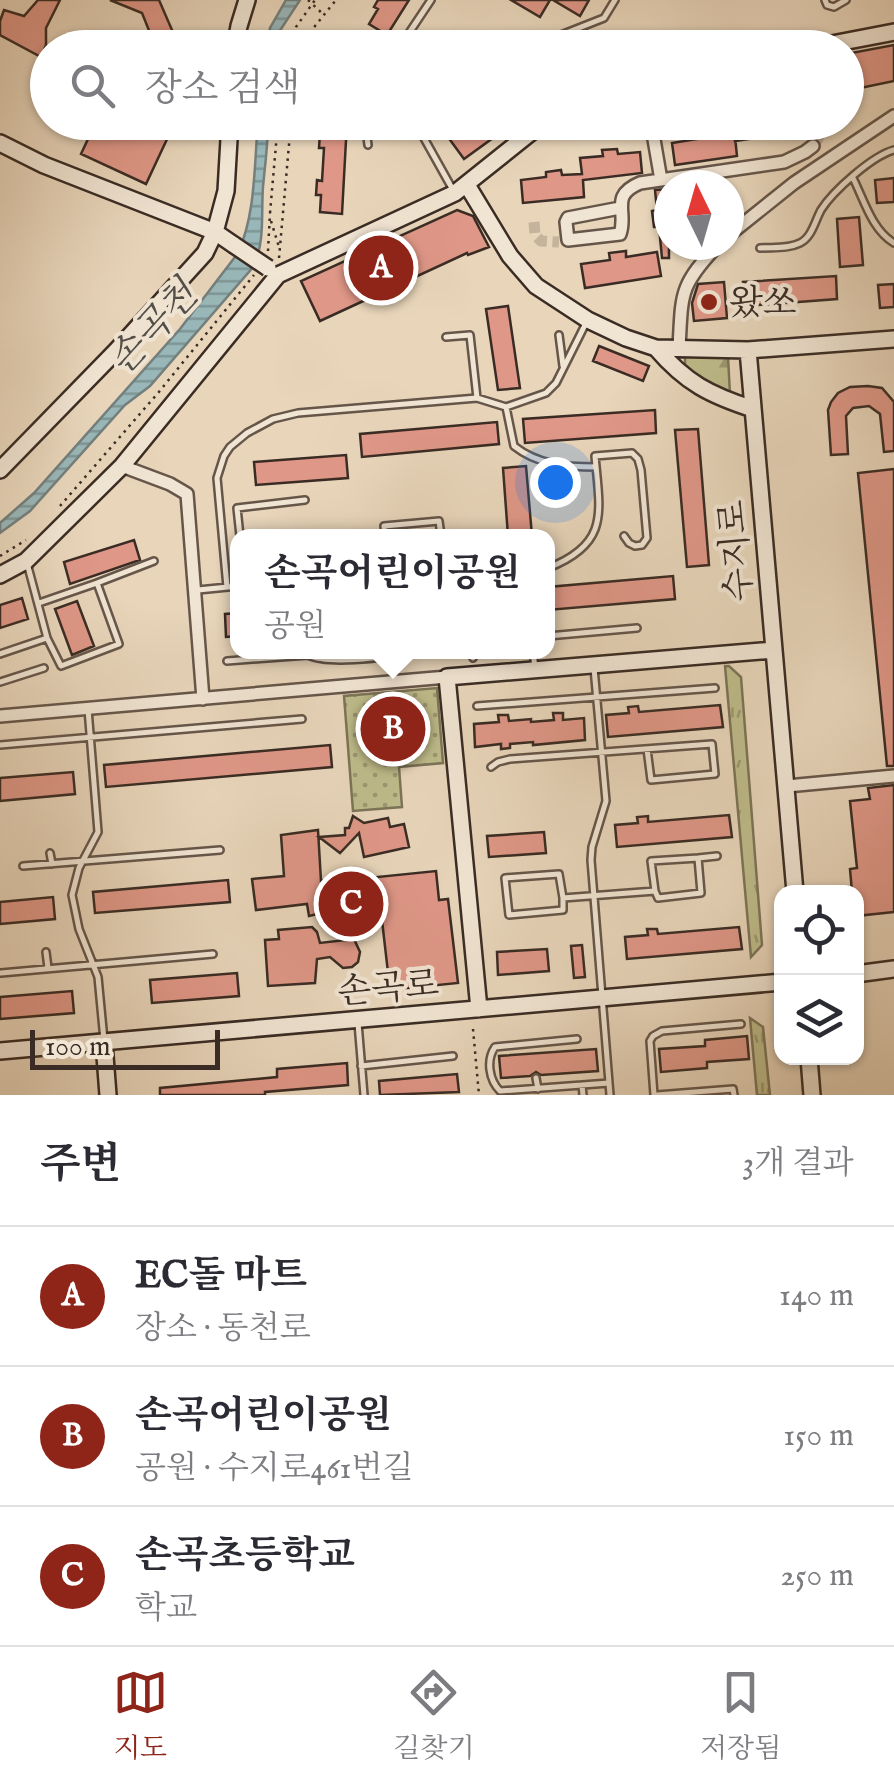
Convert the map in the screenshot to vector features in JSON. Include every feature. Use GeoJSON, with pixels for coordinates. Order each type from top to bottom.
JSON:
{"type":"FeatureCollection","features":[{"type":"Feature","properties":{"kind":"street"},"geometry":{"type":"LineString","coordinates":[[237,30],[247,0]]}},
{"type":"Feature","properties":{"kind":"street"},"geometry":{"type":"LineString","coordinates":[[864,38],[894,32]]}},
{"type":"Feature","properties":{"kind":"street"},"geometry":{"type":"LineString","coordinates":[[864,136],[894,116]]}},
{"type":"Feature","properties":{"kind":"street"},"geometry":{"type":"LineString","coordinates":[[0,470],[206,252],[226,191],[229,140]]}},
{"type":"Feature","properties":{"kind":"street"},"geometry":{"type":"LineString","coordinates":[[0,575],[26,561],[122,466],[268,266],[461,189],[522,140]]}},
{"type":"Feature","properties":{"kind":"street"},"geometry":{"type":"LineString","coordinates":[[654,140],[659,170]]}},
{"type":"Feature","properties":{"kind":"street"},"geometry":{"type":"LineString","coordinates":[[744,224],[794,183],[858,140]]}},
{"type":"Feature","properties":{"kind":"street"},"geometry":{"type":"LineString","coordinates":[[0,143],[44,166],[215,232],[268,266]]}},
{"type":"Feature","properties":{"kind":"street"},"geometry":{"type":"LineString","coordinates":[[729,170],[784,162],[813,146]]}},
{"type":"Feature","properties":{"kind":"street"},"geometry":{"type":"LineString","coordinates":[[620,208],[568,218],[564,241],[620,234],[621,200],[631,186],[654,181]]}},
{"type":"Feature","properties":{"kind":"street"},"geometry":{"type":"LineString","coordinates":[[461,189],[536,286],[588,320],[626,338],[656,348],[748,350],[894,339]]}},
{"type":"Feature","properties":{"kind":"street"},"geometry":{"type":"LineString","coordinates":[[679,348],[684,290],[704,260]]}},
{"type":"Feature","properties":{"kind":"street"},"geometry":{"type":"LineString","coordinates":[[656,348],[695,386],[717,398],[753,409]]}},
{"type":"Feature","properties":{"kind":"street","name":"수지로"},"geometry":{"type":"LineString","coordinates":[[748,350],[794,885]]}},
{"type":"Feature","properties":{"kind":"street"},"geometry":{"type":"LineString","coordinates":[[122,466],[187,494],[203,698]]}},
{"type":"Feature","properties":{"kind":"street"},"geometry":{"type":"LineString","coordinates":[[0,716],[774,650]]}},
{"type":"Feature","properties":{"kind":"street"},"geometry":{"type":"LineString","coordinates":[[447,678],[478,1009]]}},
{"type":"Feature","properties":{"kind":"street"},"geometry":{"type":"LineString","coordinates":[[786,786],[894,776]]}},
{"type":"Feature","properties":{"kind":"street"},"geometry":{"type":"LineString","coordinates":[[864,973],[894,970]]}},
{"type":"Feature","properties":{"kind":"street","name":"손곡로"},"geometry":{"type":"LineString","coordinates":[[0,1051],[774,983]]}},
{"type":"Feature","properties":{"kind":"street"},"geometry":{"type":"LineString","coordinates":[[104,1043],[108,1095]]}},
{"type":"Feature","properties":{"kind":"street"},"geometry":{"type":"LineString","coordinates":[[810,1065],[812,1095]]}},
{"type":"Feature","properties":{"kind":"lane"},"geometry":{"type":"LineString","coordinates":[[411,30],[430,0]]}},
{"type":"Feature","properties":{"kind":"lane"},"geometry":{"type":"LineString","coordinates":[[574,30],[604,18],[614,0]]}},
{"type":"Feature","properties":{"kind":"lane"},"geometry":{"type":"LineString","coordinates":[[825,0],[826,5],[834,7],[846,0]]}},
{"type":"Feature","properties":{"kind":"lane"},"geometry":{"type":"LineString","coordinates":[[368,140],[368,145]]}},
{"type":"Feature","properties":{"kind":"lane"},"geometry":{"type":"LineString","coordinates":[[428,140],[461,189]]}},
{"type":"Feature","properties":{"kind":"lane"},"geometry":{"type":"LineString","coordinates":[[760,248],[798,244],[806,239],[822,209],[878,157],[894,150]]}},
{"type":"Feature","properties":{"kind":"lane"},"geometry":{"type":"LineString","coordinates":[[853,178],[878,228],[894,243]]}},
{"type":"Feature","properties":{"kind":"lane"},"geometry":{"type":"LineString","coordinates":[[227,587],[217,478],[224,456],[238,440],[286,415],[476,398],[506,407],[546,393],[556,383],[588,320]]}},
{"type":"Feature","properties":{"kind":"lane"},"geometry":{"type":"LineString","coordinates":[[446,337],[470,335],[476,398]]}},
{"type":"Feature","properties":{"kind":"lane"},"geometry":{"type":"LineString","coordinates":[[559,335],[563,369]]}},
{"type":"Feature","properties":{"kind":"lane"},"geometry":{"type":"LineString","coordinates":[[506,407],[514,446],[525,455],[552,464],[596,467]]}},
{"type":"Feature","properties":{"kind":"lane"},"geometry":{"type":"LineString","coordinates":[[555,565],[566,561],[592,538],[597,527],[596,456],[632,452],[638,459],[647,538],[642,545],[635,546],[624,536]]}},
{"type":"Feature","properties":{"kind":"lane"},"geometry":{"type":"LineString","coordinates":[[239,529],[237,508],[305,500]]}},
{"type":"Feature","properties":{"kind":"lane"},"geometry":{"type":"LineString","coordinates":[[384,529],[384,526],[439,521],[440,529]]}},
{"type":"Feature","properties":{"kind":"lane"},"geometry":{"type":"LineString","coordinates":[[26,561],[47,638],[61,666],[118,644],[97,583]]}},
{"type":"Feature","properties":{"kind":"lane"},"geometry":{"type":"LineString","coordinates":[[40,603],[154,561]]}},
{"type":"Feature","properties":{"kind":"lane"},"geometry":{"type":"LineString","coordinates":[[195,590],[230,587]]}},
{"type":"Feature","properties":{"kind":"lane"},"geometry":{"type":"LineString","coordinates":[[555,635],[637,628]]}},
{"type":"Feature","properties":{"kind":"lane"},"geometry":{"type":"LineString","coordinates":[[0,654],[47,638]]}},
{"type":"Feature","properties":{"kind":"lane"},"geometry":{"type":"LineString","coordinates":[[227,661],[254,659]]}},
{"type":"Feature","properties":{"kind":"lane"},"geometry":{"type":"LineString","coordinates":[[534,659],[535,670]]}},
{"type":"Feature","properties":{"kind":"lane"},"geometry":{"type":"LineString","coordinates":[[594,665],[606,801],[592,847],[610,1095]]}},
{"type":"Feature","properties":{"kind":"lane"},"geometry":{"type":"LineString","coordinates":[[0,682],[44,668]]}},
{"type":"Feature","properties":{"kind":"lane"},"geometry":{"type":"LineString","coordinates":[[477,706],[715,688]]}},
{"type":"Feature","properties":{"kind":"lane"},"geometry":{"type":"LineString","coordinates":[[88,709],[98,832],[82,861],[72,895],[79,930],[98,977],[104,1043]]}},
{"type":"Feature","properties":{"kind":"lane"},"geometry":{"type":"LineString","coordinates":[[0,746],[302,720]]}},
{"type":"Feature","properties":{"kind":"lane"},"geometry":{"type":"LineString","coordinates":[[491,768],[510,759],[712,744],[715,774],[651,780],[647,750]]}},
{"type":"Feature","properties":{"kind":"lane"},"geometry":{"type":"LineString","coordinates":[[136,847],[138,856]]}},
{"type":"Feature","properties":{"kind":"lane"},"geometry":{"type":"LineString","coordinates":[[23,866],[220,850]]}},
{"type":"Feature","properties":{"kind":"lane"},"geometry":{"type":"LineString","coordinates":[[50,853],[52,864]]}},
{"type":"Feature","properties":{"kind":"lane"},"geometry":{"type":"LineString","coordinates":[[698,858],[701,893],[658,898],[652,861],[716,856]]}},
{"type":"Feature","properties":{"kind":"lane"},"geometry":{"type":"LineString","coordinates":[[559,874],[562,898],[563,910],[508,914],[505,878],[559,874]]}},
{"type":"Feature","properties":{"kind":"lane"},"geometry":{"type":"LineString","coordinates":[[562,898],[655,891]]}},
{"type":"Feature","properties":{"kind":"lane"},"geometry":{"type":"LineString","coordinates":[[46,952],[48,968]]}},
{"type":"Feature","properties":{"kind":"lane"},"geometry":{"type":"LineString","coordinates":[[0,973],[213,954]]}},
{"type":"Feature","properties":{"kind":"lane"},"geometry":{"type":"LineString","coordinates":[[358,1020],[364,1095]]}},
{"type":"Feature","properties":{"kind":"lane"},"geometry":{"type":"LineString","coordinates":[[734,1095],[733,1089],[656,1095],[650,1041],[662,1031],[741,1024]]}},
{"type":"Feature","properties":{"kind":"lane"},"geometry":{"type":"LineString","coordinates":[[577,1040],[533,1047],[495,1047],[490,1054],[492,1082],[500,1092],[538,1088],[549,1091],[608,1083]]}},
{"type":"Feature","properties":{"kind":"lane"},"geometry":{"type":"LineString","coordinates":[[362,1066],[454,1056]]}},
{"type":"Feature","properties":{"kind":"lane"},"geometry":{"type":"LineString","coordinates":[[536,1078],[538,1088]]}},
{"type":"Feature","properties":{"kind":"lane"},"geometry":{"type":"LineString","coordinates":[[582,1085],[583,1095]]}},
{"type":"Feature","properties":{"kind":"path"},"geometry":{"type":"LineString","coordinates":[[308,0],[324,14]]}},
{"type":"Feature","properties":{"kind":"path"},"geometry":{"type":"LineString","coordinates":[[295,30],[314,0]]}},
{"type":"Feature","properties":{"kind":"path"},"geometry":{"type":"LineString","coordinates":[[314,30],[336,0]]}},
{"type":"Feature","properties":{"kind":"path"},"geometry":{"type":"LineString","coordinates":[[268,266],[276,140]]}},
{"type":"Feature","properties":{"kind":"path"},"geometry":{"type":"LineString","coordinates":[[53,515],[280,248],[289,140]]}},
{"type":"Feature","properties":{"kind":"path"},"geometry":{"type":"LineString","coordinates":[[270,213],[280,248]]}},
{"type":"Feature","properties":{"kind":"path"},"geometry":{"type":"LineString","coordinates":[[0,556],[26,540]]}},
{"type":"Feature","properties":{"kind":"path"},"geometry":{"type":"LineString","coordinates":[[473,1029],[479,1095]]}},
{"type":"Feature","properties":{"kind":"green space"},"geometry":{"type":"Polygon","coordinates":[[[685,354],[728,357],[730,394],[713,388],[685,366],[685,354]]]}},
{"type":"Feature","properties":{"kind":"green space"},"geometry":{"type":"Polygon","coordinates":[[[725,666],[741,677],[762,945],[751,957],[725,666]]]}},
{"type":"Feature","properties":{"kind":"green space"},"geometry":{"type":"Polygon","coordinates":[[[437,688],[443,763],[399,767],[402,807],[353,811],[344,696],[437,688]]]}},
{"type":"Feature","properties":{"kind":"green space"},"geometry":{"type":"Polygon","coordinates":[[[750,1018],[763,1027],[770,1095],[757,1095],[750,1018]]]}},
{"type":"Feature","properties":{"kind":"water"},"geometry":{"type":"Polygon","coordinates":[[[286,0],[300,0],[280,30],[270,28],[286,0]]]}},
{"type":"Feature","properties":{"kind":"water"},"geometry":{"type":"Polygon","coordinates":[[[257,140],[267,140],[261,237],[254,266],[150,386],[125,405],[30,511],[0,533],[0,523],[34,493],[180,329],[238,253],[251,205],[257,140]]]}},
{"type":"Feature","properties":{"kind":"building"},"geometry":{"type":"Polygon","coordinates":[[[38,0],[60,0],[46,30],[30,30],[30,51],[0,35],[4,10],[24,16],[38,0]]]}},
{"type":"Feature","properties":{"kind":"building"},"geometry":{"type":"Polygon","coordinates":[[[110,0],[159,0],[172,30],[149,30],[142,13],[110,0]]]}},
{"type":"Feature","properties":{"kind":"building"},"geometry":{"type":"Polygon","coordinates":[[[378,0],[409,0],[390,30],[379,30],[369,24],[378,9],[374,7],[378,0]]]}},
{"type":"Feature","properties":{"kind":"building"},"geometry":{"type":"Polygon","coordinates":[[[511,0],[550,0],[540,17],[511,0]]]}},
{"type":"Feature","properties":{"kind":"building"},"geometry":{"type":"Polygon","coordinates":[[[553,0],[589,0],[580,16],[553,0]]]}},
{"type":"Feature","properties":{"kind":"building"},"geometry":{"type":"Polygon","coordinates":[[[894,45],[894,81],[864,87],[864,51],[894,45]]]}},
{"type":"Feature","properties":{"kind":"building"},"geometry":{"type":"Polygon","coordinates":[[[88,140],[167,140],[146,184],[81,154],[88,140]]]}},
{"type":"Feature","properties":{"kind":"building"},"geometry":{"type":"Polygon","coordinates":[[[320,140],[346,140],[342,214],[320,212],[321,195],[316,195],[317,180],[322,181],[324,148],[319,148],[320,140]]]}},
{"type":"Feature","properties":{"kind":"building"},"geometry":{"type":"Polygon","coordinates":[[[450,140],[490,140],[464,159],[450,140]]]}},
{"type":"Feature","properties":{"kind":"building"},"geometry":{"type":"Polygon","coordinates":[[[742,140],[735,141],[737,156],[675,165],[672,143],[742,140]]]}},
{"type":"Feature","properties":{"kind":"building"},"geometry":{"type":"Polygon","coordinates":[[[617,149],[618,154],[640,152],[642,173],[583,180],[584,197],[523,203],[521,180],[546,177],[546,172],[561,170],[562,175],[582,174],[580,158],[603,156],[602,150],[617,149]]]}},
{"type":"Feature","properties":{"kind":"building"},"geometry":{"type":"Polygon","coordinates":[[[894,178],[894,202],[877,203],[875,180],[894,178]]]}},
{"type":"Feature","properties":{"kind":"building"},"geometry":{"type":"Polygon","coordinates":[[[457,210],[473,216],[489,247],[467,253],[320,321],[301,281],[457,210]]]}},
{"type":"Feature","properties":{"kind":"building"},"geometry":{"type":"Polygon","coordinates":[[[859,217],[863,265],[840,267],[837,219],[859,217]]]}},
{"type":"Feature","properties":{"kind":"building"},"geometry":{"type":"Polygon","coordinates":[[[626,251],[626,257],[654,252],[661,276],[585,288],[581,264],[610,260],[609,253],[626,251]]]}},
{"type":"Feature","properties":{"kind":"building"},"geometry":{"type":"Polygon","coordinates":[[[836,276],[837,299],[745,306],[743,282],[836,276]]]}},
{"type":"Feature","properties":{"kind":"building","name":"왔쏘"},"geometry":{"type":"Polygon","coordinates":[[[724,282],[727,318],[694,321],[692,303],[698,284],[724,282]]]}},
{"type":"Feature","properties":{"kind":"building"},"geometry":{"type":"Polygon","coordinates":[[[894,284],[894,307],[880,308],[878,285],[894,284]]]}},
{"type":"Feature","properties":{"kind":"building"},"geometry":{"type":"Polygon","coordinates":[[[508,306],[520,388],[498,390],[486,309],[508,306]]]}},
{"type":"Feature","properties":{"kind":"building"},"geometry":{"type":"Polygon","coordinates":[[[599,346],[649,366],[643,381],[593,361],[599,346]]]}},
{"type":"Feature","properties":{"kind":"building"},"geometry":{"type":"Polygon","coordinates":[[[850,387],[882,388],[894,402],[894,451],[884,452],[880,414],[869,406],[853,408],[846,416],[848,454],[831,455],[831,402],[850,387]]]}},
{"type":"Feature","properties":{"kind":"building"},"geometry":{"type":"Polygon","coordinates":[[[655,410],[656,433],[525,443],[523,419],[655,410]]]}},
{"type":"Feature","properties":{"kind":"building"},"geometry":{"type":"Polygon","coordinates":[[[497,422],[499,444],[362,457],[360,434],[497,422]]]}},
{"type":"Feature","properties":{"kind":"building"},"geometry":{"type":"Polygon","coordinates":[[[698,429],[709,565],[687,567],[675,430],[698,429]]]}},
{"type":"Feature","properties":{"kind":"building"},"geometry":{"type":"Polygon","coordinates":[[[346,455],[348,478],[256,485],[254,462],[346,455]]]}},
{"type":"Feature","properties":{"kind":"building"},"geometry":{"type":"Polygon","coordinates":[[[526,466],[531,529],[507,529],[503,468],[526,466]]]}},
{"type":"Feature","properties":{"kind":"building"},"geometry":{"type":"Polygon","coordinates":[[[894,469],[894,766],[887,766],[858,473],[894,469]]]}},
{"type":"Feature","properties":{"kind":"building"},"geometry":{"type":"Polygon","coordinates":[[[134,540],[140,560],[70,584],[64,562],[134,540]]]}},
{"type":"Feature","properties":{"kind":"building"},"geometry":{"type":"Polygon","coordinates":[[[673,576],[675,599],[555,609],[555,586],[673,576]]]}},
{"type":"Feature","properties":{"kind":"building"},"geometry":{"type":"Polygon","coordinates":[[[22,598],[28,619],[0,628],[0,605],[22,598]]]}},
{"type":"Feature","properties":{"kind":"building"},"geometry":{"type":"Polygon","coordinates":[[[77,601],[94,646],[72,655],[55,609],[77,601]]]}},
{"type":"Feature","properties":{"kind":"building"},"geometry":{"type":"Polygon","coordinates":[[[225,614],[230,614],[230,637],[226,637],[225,614]]]}},
{"type":"Feature","properties":{"kind":"building"},"geometry":{"type":"Polygon","coordinates":[[[720,705],[723,727],[608,737],[606,715],[629,713],[628,707],[638,706],[639,712],[720,705]]]}},
{"type":"Feature","properties":{"kind":"building"},"geometry":{"type":"Polygon","coordinates":[[[553,713],[563,713],[563,720],[584,718],[585,740],[510,744],[510,748],[501,749],[501,744],[475,747],[474,724],[499,722],[498,715],[508,715],[509,721],[554,720],[553,713]]]}},
{"type":"Feature","properties":{"kind":"building"},"geometry":{"type":"Polygon","coordinates":[[[330,745],[332,767],[106,787],[104,765],[330,745]]]}},
{"type":"Feature","properties":{"kind":"building"},"geometry":{"type":"Polygon","coordinates":[[[73,772],[75,794],[0,801],[0,778],[73,772]]]}},
{"type":"Feature","properties":{"kind":"building"},"geometry":{"type":"Polygon","coordinates":[[[894,785],[894,912],[864,915],[864,885],[851,885],[850,869],[857,868],[850,801],[870,799],[868,788],[894,785]]]}},
{"type":"Feature","properties":{"kind":"building"},"geometry":{"type":"Polygon","coordinates":[[[729,815],[732,837],[617,847],[615,825],[638,823],[637,817],[648,816],[648,822],[729,815]]]}},
{"type":"Feature","properties":{"kind":"building"},"geometry":{"type":"Polygon","coordinates":[[[353,816],[364,823],[388,818],[390,827],[404,824],[409,847],[364,857],[359,833],[340,853],[319,837],[345,835],[353,816]]]}},
{"type":"Feature","properties":{"kind":"building"},"geometry":{"type":"Polygon","coordinates":[[[318,830],[321,881],[339,877],[342,888],[351,886],[356,905],[309,916],[307,904],[256,910],[252,879],[284,876],[281,835],[318,830]]]}},
{"type":"Feature","properties":{"kind":"building"},"geometry":{"type":"Polygon","coordinates":[[[544,832],[546,853],[489,857],[487,836],[544,832]]]}},
{"type":"Feature","properties":{"kind":"building"},"geometry":{"type":"Polygon","coordinates":[[[436,871],[439,900],[448,899],[458,983],[390,990],[377,877],[436,871]]]}},
{"type":"Feature","properties":{"kind":"building"},"geometry":{"type":"Polygon","coordinates":[[[228,880],[230,902],[95,913],[93,892],[228,880]]]}},
{"type":"Feature","properties":{"kind":"building"},"geometry":{"type":"Polygon","coordinates":[[[53,897],[55,919],[0,924],[0,902],[53,897]]]}},
{"type":"Feature","properties":{"kind":"building"},"geometry":{"type":"Polygon","coordinates":[[[312,927],[320,943],[354,939],[360,952],[358,962],[343,968],[330,957],[317,959],[315,983],[268,986],[265,940],[279,939],[278,930],[312,927]]]}},
{"type":"Feature","properties":{"kind":"building"},"geometry":{"type":"Polygon","coordinates":[[[739,927],[742,949],[627,959],[625,937],[648,935],[647,929],[657,929],[658,934],[739,927]]]}},
{"type":"Feature","properties":{"kind":"building"},"geometry":{"type":"Polygon","coordinates":[[[582,945],[585,977],[574,978],[571,946],[582,945]]]}},
{"type":"Feature","properties":{"kind":"building"},"geometry":{"type":"Polygon","coordinates":[[[547,949],[549,971],[498,975],[497,952],[547,949]]]}},
{"type":"Feature","properties":{"kind":"building"},"geometry":{"type":"Polygon","coordinates":[[[237,973],[239,996],[152,1003],[150,980],[237,973]]]}},
{"type":"Feature","properties":{"kind":"building"},"geometry":{"type":"Polygon","coordinates":[[[72,991],[74,1013],[0,1019],[0,997],[72,991]]]}},
{"type":"Feature","properties":{"kind":"building"},"geometry":{"type":"Polygon","coordinates":[[[747,1036],[749,1059],[707,1062],[707,1068],[661,1072],[659,1049],[705,1046],[705,1040],[747,1036]]]}},
{"type":"Feature","properties":{"kind":"building"},"geometry":{"type":"Polygon","coordinates":[[[596,1049],[598,1071],[541,1075],[536,1072],[501,1078],[499,1056],[596,1049]]]}},
{"type":"Feature","properties":{"kind":"building"},"geometry":{"type":"Polygon","coordinates":[[[347,1063],[348,1085],[265,1095],[160,1095],[160,1088],[277,1077],[277,1069],[347,1063]]]}},
{"type":"Feature","properties":{"kind":"building"},"geometry":{"type":"Polygon","coordinates":[[[457,1074],[459,1092],[380,1095],[379,1081],[457,1074]]]}},
{"type":"Feature","properties":{"kind":"tunnel"},"geometry":{"type":"LineString","coordinates":[[813,146],[817,140]]}},
{"type":"Feature","properties":{"kind":"tunnel"},"geometry":{"type":"LineString","coordinates":[[534,222],[535,235],[541,241],[559,242]]}},
{"type":"Feature","properties":{"kind":"place","name":"EC돌 마트"},"geometry":{"type":"Point","coordinates":[381,268]}},
{"type":"Feature","properties":{"kind":"place","name":"왔쏘"},"geometry":{"type":"Point","coordinates":[709,302]}},
{"type":"Feature","properties":{"kind":"place","name":"손곡어린이공원"},"geometry":{"type":"Point","coordinates":[393,729]}},
{"type":"Feature","properties":{"kind":"place","name":"손곡초등학교"},"geometry":{"type":"Point","coordinates":[351,904]}},
{"type":"Feature","properties":{"kind":"water label","name":"손곡천"},"geometry":{"type":"Point","coordinates":[152,327]}}]}
